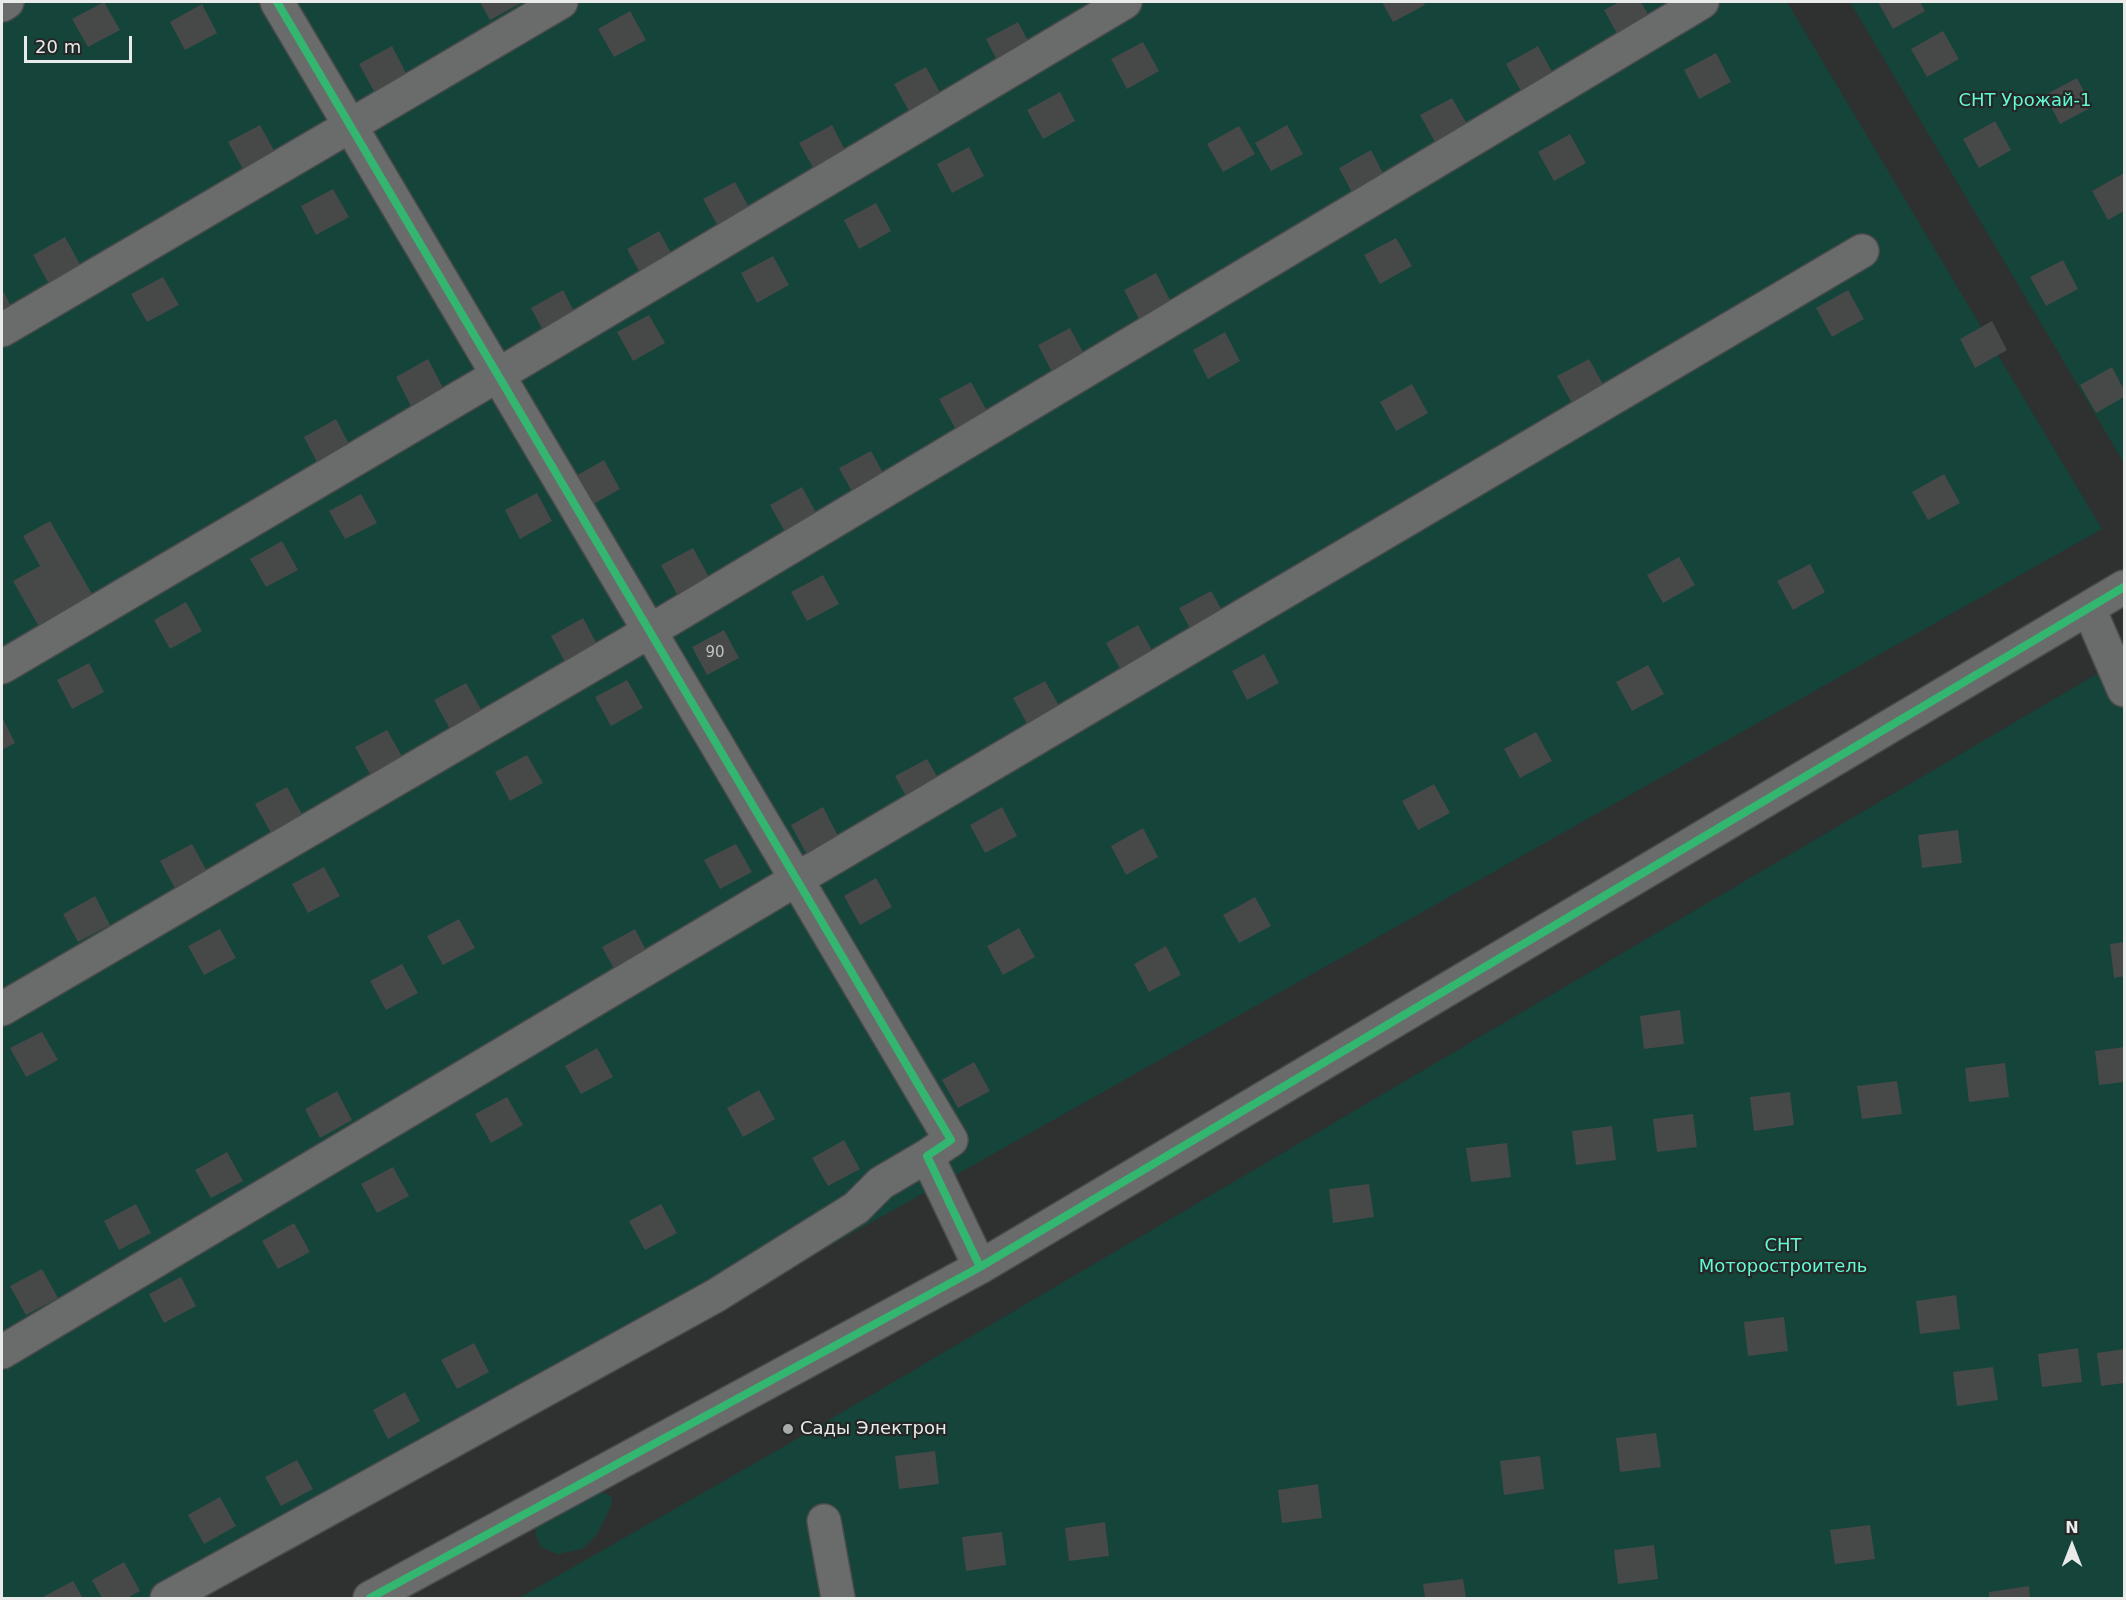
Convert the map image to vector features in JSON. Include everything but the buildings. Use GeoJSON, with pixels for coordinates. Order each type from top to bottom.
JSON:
{"type":"FeatureCollection","features":[{"type":"Feature","properties":{"kind":"street"},"geometry":{"type":"LineString","coordinates":[[2,4],[7,2]]}},
{"type":"Feature","properties":{"kind":"street"},"geometry":{"type":"LineString","coordinates":[[167,1599],[715,1296],[856,1208],[880,1183],[951,1140],[277,2]]}},
{"type":"Feature","properties":{"kind":"street"},"geometry":{"type":"LineString","coordinates":[[2,330],[561,2]]}},
{"type":"Feature","properties":{"kind":"street"},"geometry":{"type":"LineString","coordinates":[[2,667],[1125,2]]}},
{"type":"Feature","properties":{"kind":"street"},"geometry":{"type":"LineString","coordinates":[[2,1009],[650,631],[1702,2]]}},
{"type":"Feature","properties":{"kind":"street"},"geometry":{"type":"LineString","coordinates":[[2,1352],[1862,250]]}},
{"type":"Feature","properties":{"kind":"street"},"geometry":{"type":"LineString","coordinates":[[370,1599],[980,1267],[2124,587]]}},
{"type":"Feature","properties":{"kind":"street"},"geometry":{"type":"LineString","coordinates":[[2089,609],[2124,690]]}},
{"type":"Feature","properties":{"kind":"street"},"geometry":{"type":"LineString","coordinates":[[927,1156],[980,1267]]}},
{"type":"Feature","properties":{"kind":"street"},"geometry":{"type":"LineString","coordinates":[[824,1521],[838,1599]]}},
{"type":"Feature","properties":{"kind":"green space"},"geometry":{"type":"Polygon","coordinates":[[[2,2],[1787,2],[2102,529],[205,1598],[2,1598],[2,2]]]}},
{"type":"Feature","properties":{"kind":"green space","name":"СНТ Урожай-1"},"geometry":{"type":"Polygon","coordinates":[[[1850,2],[2124,2],[2124,463],[1850,2]]]}},
{"type":"Feature","properties":{"kind":"green space","name":"СНТ Моторостроитель"},"geometry":{"type":"Polygon","coordinates":[[[2124,658],[2124,1598],[519,1598],[783,1447],[2124,658]]]}},
{"type":"Feature","properties":{"kind":"green space"},"geometry":{"type":"Polygon","coordinates":[[[594,1489],[611,1496],[612,1504],[597,1534],[582,1549],[558,1554],[541,1547],[535,1534],[539,1521],[594,1489]]]}},
{"type":"Feature","properties":{"kind":"cycle path"},"geometry":{"type":"LineString","coordinates":[[277,2],[951,1140],[927,1156],[980,1267]]}},
{"type":"Feature","properties":{"kind":"cycle path"},"geometry":{"type":"LineString","coordinates":[[370,1598],[980,1267],[2124,587]]}},
{"type":"Feature","properties":{"kind":"place","name":"Сады Электрон"},"geometry":{"type":"Point","coordinates":[788,1429]}}]}
